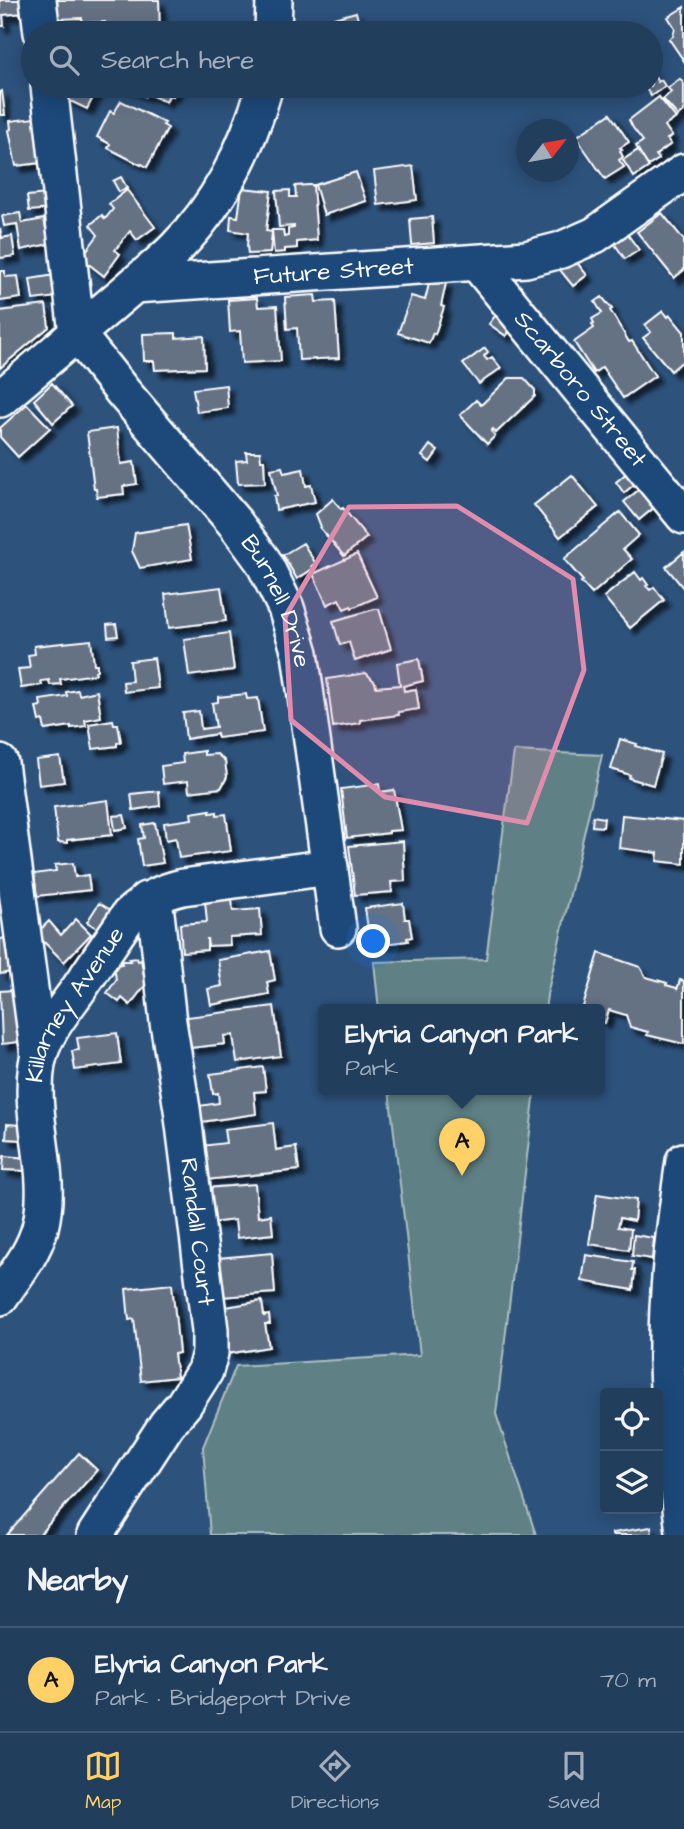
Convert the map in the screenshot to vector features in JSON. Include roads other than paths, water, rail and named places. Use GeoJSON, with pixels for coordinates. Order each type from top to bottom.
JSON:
{"type":"FeatureCollection","features":[{"type":"Feature","properties":{"kind":"street"},"geometry":{"type":"LineString","coordinates":[[38,0],[41,21]]}},
{"type":"Feature","properties":{"kind":"street"},"geometry":{"type":"LineString","coordinates":[[273,21],[274,0]]}},
{"type":"Feature","properties":{"kind":"street"},"geometry":{"type":"LineString","coordinates":[[49,98],[77,334]]}},
{"type":"Feature","properties":{"kind":"street"},"geometry":{"type":"LineString","coordinates":[[0,399],[175,249],[203,217],[229,177],[250,133],[261,98]]}},
{"type":"Feature","properties":{"kind":"street","name":"Future Street"},"geometry":{"type":"LineString","coordinates":[[134,285],[526,259],[561,250],[594,235],[684,172]]}},
{"type":"Feature","properties":{"kind":"street","name":"Scarboro Street"},"geometry":{"type":"LineString","coordinates":[[477,263],[684,516]]}},
{"type":"Feature","properties":{"kind":"street","name":"Burnell Drive"},"geometry":{"type":"LineString","coordinates":[[77,334],[235,523],[263,561],[286,608],[300,653],[338,928]]}},
{"type":"Feature","properties":{"kind":"street"},"geometry":{"type":"LineString","coordinates":[[0,763],[39,1056]]}},
{"type":"Feature","properties":{"kind":"street","name":"Killarney Avenue"},"geometry":{"type":"LineString","coordinates":[[0,1297],[29,1255],[40,1230],[44,1180],[34,1093],[39,1056],[51,1028],[129,915],[146,900],[167,890],[330,867]]}},
{"type":"Feature","properties":{"kind":"street","name":"Randall Court"},"geometry":{"type":"LineString","coordinates":[[95,1535],[167,1424],[195,1388],[205,1371],[210,1353],[210,1330],[183,1110],[168,1022],[156,914],[146,900]]}},
{"type":"Feature","properties":{"kind":"street"},"geometry":{"type":"LineString","coordinates":[[684,1161],[674,1227],[668,1295],[667,1364],[671,1432],[684,1532]]}},
{"type":"Feature","properties":{"kind":"place","name":"Elyria Canyon Park"},"geometry":{"type":"Point","coordinates":[462,1176]}}]}
